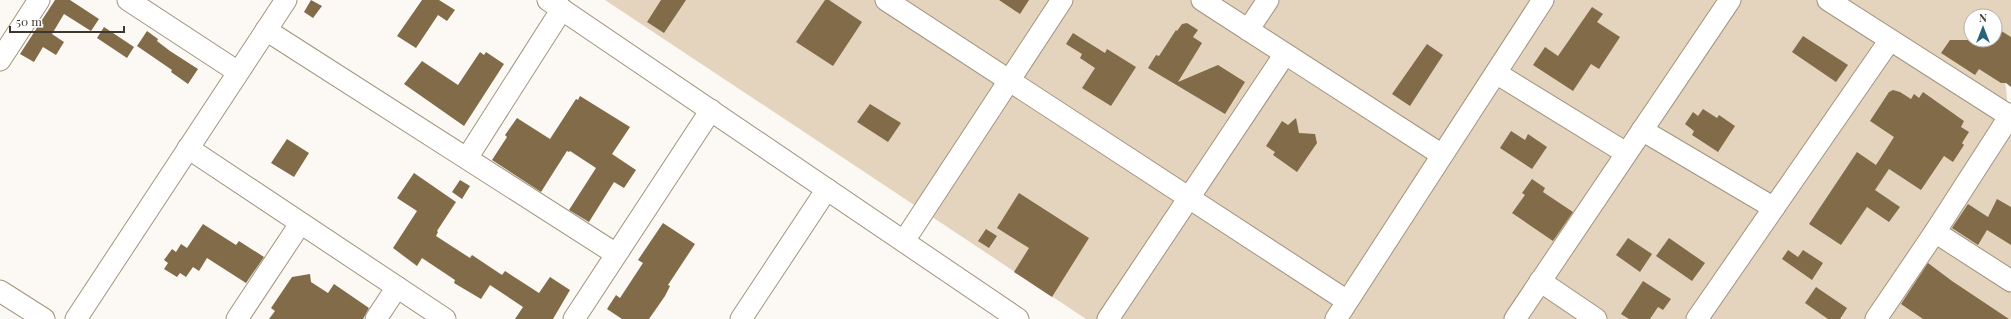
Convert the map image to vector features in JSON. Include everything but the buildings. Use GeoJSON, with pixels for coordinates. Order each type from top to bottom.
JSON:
{"type":"FeatureCollection","features":[{"type":"Feature","properties":{"kind":"street"},"geometry":{"type":"LineString","coordinates":[[0,60],[39,0]]}},
{"type":"Feature","properties":{"kind":"street"},"geometry":{"type":"LineString","coordinates":[[128,0],[238,72]]}},
{"type":"Feature","properties":{"kind":"street"},"geometry":{"type":"LineString","coordinates":[[76,319],[286,0]]}},
{"type":"Feature","properties":{"kind":"street"},"geometry":{"type":"LineString","coordinates":[[904,242],[1062,0]]}},
{"type":"Feature","properties":{"kind":"street"},"geometry":{"type":"LineString","coordinates":[[1202,0],[1442,155]]}},
{"type":"Feature","properties":{"kind":"street"},"geometry":{"type":"LineString","coordinates":[[1248,30],[1268,0]]}},
{"type":"Feature","properties":{"kind":"street"},"geometry":{"type":"LineString","coordinates":[[1336,319],[1543,0]]}},
{"type":"Feature","properties":{"kind":"street"},"geometry":{"type":"LineString","coordinates":[[1515,319],[1730,0]]}},
{"type":"Feature","properties":{"kind":"street"},"geometry":{"type":"LineString","coordinates":[[1828,0],[2011,116],[1876,319]]}},
{"type":"Feature","properties":{"kind":"street"},"geometry":{"type":"LineString","coordinates":[[898,3],[1009,81],[1348,301]]}},
{"type":"Feature","properties":{"kind":"street"},"geometry":{"type":"LineString","coordinates":[[467,158],[555,4],[1018,319]]}},
{"type":"Feature","properties":{"kind":"street"},"geometry":{"type":"LineString","coordinates":[[266,30],[616,254]]}},
{"type":"Feature","properties":{"kind":"street"},"geometry":{"type":"LineString","coordinates":[[1697,319],[1890,40]]}},
{"type":"Feature","properties":{"kind":"street"},"geometry":{"type":"LineString","coordinates":[[1108,319],[1285,54]]}},
{"type":"Feature","properties":{"kind":"street"},"geometry":{"type":"LineString","coordinates":[[1496,73],[1626,153]]}},
{"type":"Feature","properties":{"kind":"street"},"geometry":{"type":"LineString","coordinates":[[574,319],[711,110]]}},
{"type":"Feature","properties":{"kind":"street"},"geometry":{"type":"LineString","coordinates":[[1642,130],[1774,208]]}},
{"type":"Feature","properties":{"kind":"street"},"geometry":{"type":"LineString","coordinates":[[188,148],[300,224],[445,319]]}},
{"type":"Feature","properties":{"kind":"street"},"geometry":{"type":"LineString","coordinates":[[741,319],[827,189]]}},
{"type":"Feature","properties":{"kind":"street"},"geometry":{"type":"LineString","coordinates":[[237,319],[300,224]]}},
{"type":"Feature","properties":{"kind":"street"},"geometry":{"type":"LineString","coordinates":[[1935,232],[2011,281]]}},
{"type":"Feature","properties":{"kind":"street"},"geometry":{"type":"LineString","coordinates":[[1540,282],[1596,319]]}},
{"type":"Feature","properties":{"kind":"street"},"geometry":{"type":"LineString","coordinates":[[376,319],[397,287]]}},
{"type":"Feature","properties":{"kind":"street"},"geometry":{"type":"LineString","coordinates":[[0,291],[44,319]]}},
{"type":"Feature","properties":{"kind":"shaded area"},"geometry":{"type":"Polygon","coordinates":[[[605,0],[2011,0],[2011,54],[2003,58],[2011,138],[2011,319],[1086,319],[605,0]]]}}]}
